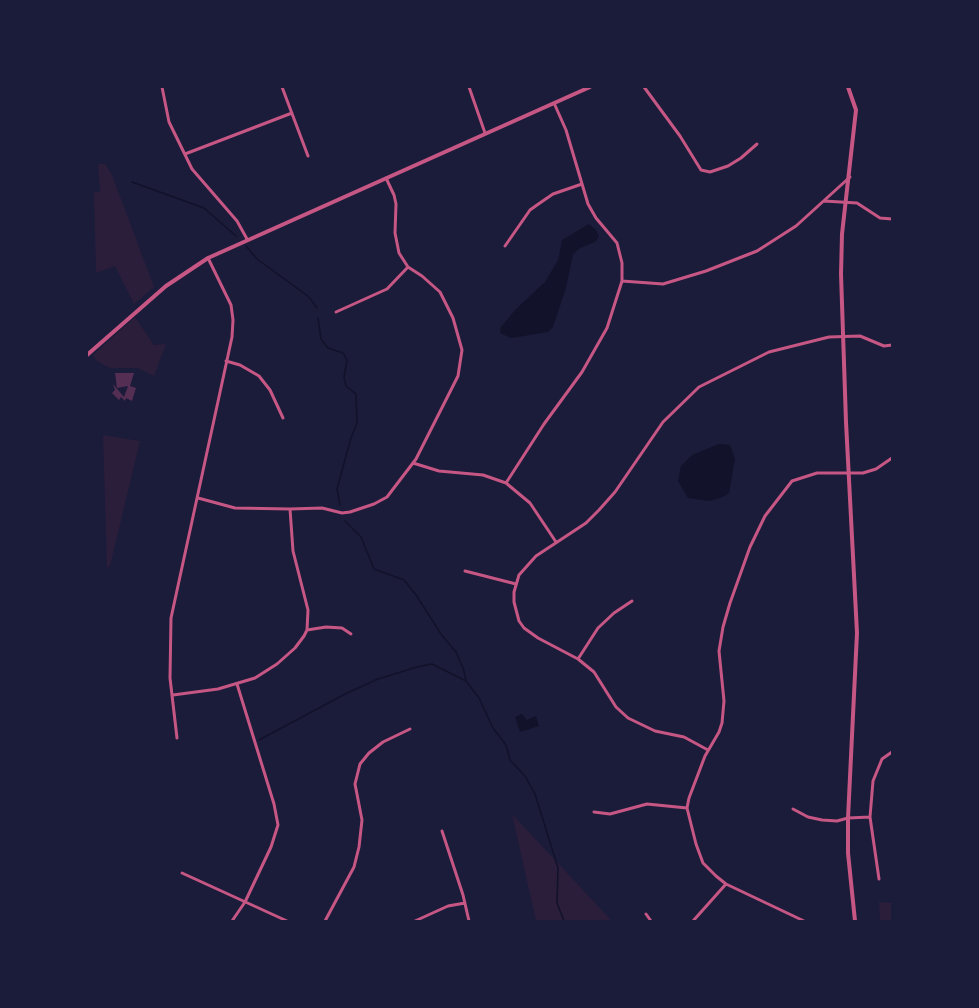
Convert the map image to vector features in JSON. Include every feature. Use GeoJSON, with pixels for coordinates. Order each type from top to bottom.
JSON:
{"type":"FeatureCollection","features":[{"type":"Feature","properties":{"kind":"street"},"geometry":{"type":"LineString","coordinates":[[162,87],[169,122],[185,154],[199,178],[237,221],[247,239]]}},
{"type":"Feature","properties":{"kind":"street"},"geometry":{"type":"LineString","coordinates":[[282,87],[308,156]]}},
{"type":"Feature","properties":{"kind":"street"},"geometry":{"type":"LineString","coordinates":[[468,87],[485,133]]}},
{"type":"Feature","properties":{"kind":"street"},"geometry":{"type":"LineString","coordinates":[[87,355],[166,286],[208,258],[590,87]]}},
{"type":"Feature","properties":{"kind":"street"},"geometry":{"type":"LineString","coordinates":[[644,87],[680,136],[693,161],[701,170],[710,172],[728,166],[757,144]]}},
{"type":"Feature","properties":{"kind":"street"},"geometry":{"type":"LineString","coordinates":[[848,87],[856,110],[841,254],[846,422],[857,633],[848,818],[848,853],[855,921]]}},
{"type":"Feature","properties":{"kind":"street"},"geometry":{"type":"LineString","coordinates":[[506,483],[544,424],[582,372],[606,328],[622,281],[622,263],[617,243],[596,218],[588,204],[566,130],[554,103]]}},
{"type":"Feature","properties":{"kind":"street"},"geometry":{"type":"LineString","coordinates":[[185,154],[292,113]]}},
{"type":"Feature","properties":{"kind":"street"},"geometry":{"type":"LineString","coordinates":[[198,498],[235,508],[322,508],[342,513],[366,507],[387,497],[413,463],[458,376],[462,350],[453,318],[440,292],[402,260],[396,244],[396,204],[385,177]]}},
{"type":"Feature","properties":{"kind":"street"},"geometry":{"type":"LineString","coordinates":[[622,281],[663,284],[706,271],[749,254],[773,242],[796,226],[850,177]]}},
{"type":"Feature","properties":{"kind":"street"},"geometry":{"type":"LineString","coordinates":[[505,246],[530,210],[553,194],[582,183]]}},
{"type":"Feature","properties":{"kind":"street"},"geometry":{"type":"LineString","coordinates":[[824,201],[861,204],[880,218],[892,219]]}},
{"type":"Feature","properties":{"kind":"street"},"geometry":{"type":"LineString","coordinates":[[177,738],[169,659],[171,618],[232,338],[231,305],[208,258]]}},
{"type":"Feature","properties":{"kind":"street"},"geometry":{"type":"LineString","coordinates":[[336,312],[387,289],[408,267]]}},
{"type":"Feature","properties":{"kind":"street"},"geometry":{"type":"LineString","coordinates":[[708,750],[684,737],[655,731],[628,718],[616,706],[598,676],[579,659],[538,638],[524,628],[519,621],[514,602],[516,584],[523,569],[556,542],[586,523],[615,492],[663,422],[699,387],[769,352],[830,337],[860,336],[884,346],[892,345]]}},
{"type":"Feature","properties":{"kind":"street"},"geometry":{"type":"LineString","coordinates":[[226,361],[240,365],[259,376],[270,390],[282,418]]}},
{"type":"Feature","properties":{"kind":"street"},"geometry":{"type":"LineString","coordinates":[[804,921],[726,884],[716,876],[704,862],[696,844],[687,808],[708,750],[719,732],[724,712],[719,651],[723,627],[756,533],[776,500],[792,481],[817,472],[849,474],[876,469],[892,458]]}},
{"type":"Feature","properties":{"kind":"street"},"geometry":{"type":"LineString","coordinates":[[413,463],[439,471],[483,475],[506,483],[530,503],[556,542]]}},
{"type":"Feature","properties":{"kind":"street"},"geometry":{"type":"LineString","coordinates":[[172,695],[211,690],[255,678],[277,664],[295,648],[307,630],[308,610],[294,551],[290,509]]}},
{"type":"Feature","properties":{"kind":"street"},"geometry":{"type":"LineString","coordinates":[[465,571],[516,584]]}},
{"type":"Feature","properties":{"kind":"street"},"geometry":{"type":"LineString","coordinates":[[579,659],[598,628],[632,601]]}},
{"type":"Feature","properties":{"kind":"street"},"geometry":{"type":"LineString","coordinates":[[307,630],[326,627],[342,628],[351,634]]}},
{"type":"Feature","properties":{"kind":"street"},"geometry":{"type":"LineString","coordinates":[[232,921],[245,902],[271,847],[278,825],[274,804],[237,684]]}},
{"type":"Feature","properties":{"kind":"street"},"geometry":{"type":"LineString","coordinates":[[326,921],[354,867],[359,848],[362,820],[355,784],[360,764],[383,742],[410,729]]}},
{"type":"Feature","properties":{"kind":"street"},"geometry":{"type":"LineString","coordinates":[[879,879],[870,817],[873,781],[882,759],[892,752]]}},
{"type":"Feature","properties":{"kind":"street"},"geometry":{"type":"LineString","coordinates":[[594,812],[610,814],[647,804],[687,808]]}},
{"type":"Feature","properties":{"kind":"street"},"geometry":{"type":"LineString","coordinates":[[793,809],[808,817],[822,820],[837,821],[870,817]]}},
{"type":"Feature","properties":{"kind":"street"},"geometry":{"type":"LineString","coordinates":[[442,831],[457,873],[469,921]]}},
{"type":"Feature","properties":{"kind":"street"},"geometry":{"type":"LineString","coordinates":[[182,873],[287,921]]}},
{"type":"Feature","properties":{"kind":"street"},"geometry":{"type":"LineString","coordinates":[[693,921],[726,884]]}},
{"type":"Feature","properties":{"kind":"street"},"geometry":{"type":"LineString","coordinates":[[415,921],[448,906],[465,903]]}},
{"type":"Feature","properties":{"kind":"street"},"geometry":{"type":"LineString","coordinates":[[646,914],[651,921]]}},
{"type":"Feature","properties":{"kind":"shaded area"},"geometry":{"type":"Polygon","coordinates":[[[98,164],[105,164],[112,175],[154,287],[134,304],[115,266],[96,273],[94,192],[100,192],[98,164]]]}},
{"type":"Feature","properties":{"kind":"shaded area"},"geometry":{"type":"Polygon","coordinates":[[[589,224],[596,230],[599,237],[595,242],[580,248],[573,254],[566,288],[553,327],[548,332],[511,338],[500,333],[501,327],[516,309],[545,282],[558,260],[562,240],[589,224]]]}},
{"type":"Feature","properties":{"kind":"shaded area"},"geometry":{"type":"Polygon","coordinates":[[[135,317],[154,345],[166,344],[154,376],[138,368],[110,368],[97,361],[93,355],[135,317]]]}},
{"type":"Feature","properties":{"kind":"shaded area"},"geometry":{"type":"Polygon","coordinates":[[[103,435],[140,441],[110,566],[107,568],[103,435]]]}},
{"type":"Feature","properties":{"kind":"shaded area"},"geometry":{"type":"Polygon","coordinates":[[[719,444],[730,445],[735,459],[729,493],[710,501],[688,498],[678,481],[681,466],[692,455],[719,444]]]}},
{"type":"Feature","properties":{"kind":"shaded area"},"geometry":{"type":"Polygon","coordinates":[[[522,714],[527,720],[536,716],[539,726],[520,732],[515,717],[522,714]]]}},
{"type":"Feature","properties":{"kind":"shaded area"},"geometry":{"type":"Polygon","coordinates":[[[512,814],[612,921],[536,921],[512,814]]]}},
{"type":"Feature","properties":{"kind":"shaded area"},"geometry":{"type":"Polygon","coordinates":[[[879,902],[892,903],[892,921],[880,921],[879,902]]]}},
{"type":"Feature","properties":{"kind":"building"},"geometry":{"type":"Polygon","coordinates":[[[115,373],[134,373],[130,386],[136,388],[132,401],[126,398],[125,401],[121,397],[119,400],[112,393],[115,390],[113,384],[124,397],[128,386],[117,388],[115,373]]]}},
{"type":"Feature","properties":{"kind":"waterway"},"geometry":{"type":"LineString","coordinates":[[132,182],[204,208],[236,236]]}},
{"type":"Feature","properties":{"kind":"waterway"},"geometry":{"type":"LineString","coordinates":[[246,246],[257,259],[309,297],[317,308]]}},
{"type":"Feature","properties":{"kind":"waterway"},"geometry":{"type":"LineString","coordinates":[[318,318],[321,339],[328,348],[343,353],[347,360],[344,377],[346,386],[356,394],[357,423],[337,489],[340,505]]}},
{"type":"Feature","properties":{"kind":"waterway"},"geometry":{"type":"LineString","coordinates":[[345,521],[361,537],[374,569],[404,580],[416,595],[441,634],[456,652],[466,680]]}},
{"type":"Feature","properties":{"kind":"waterway"},"geometry":{"type":"LineString","coordinates":[[259,740],[345,694],[378,679],[417,667],[432,664],[466,681],[479,698],[493,728],[506,745],[510,760],[525,776],[535,794],[558,868],[557,903],[564,921]]}}]}
